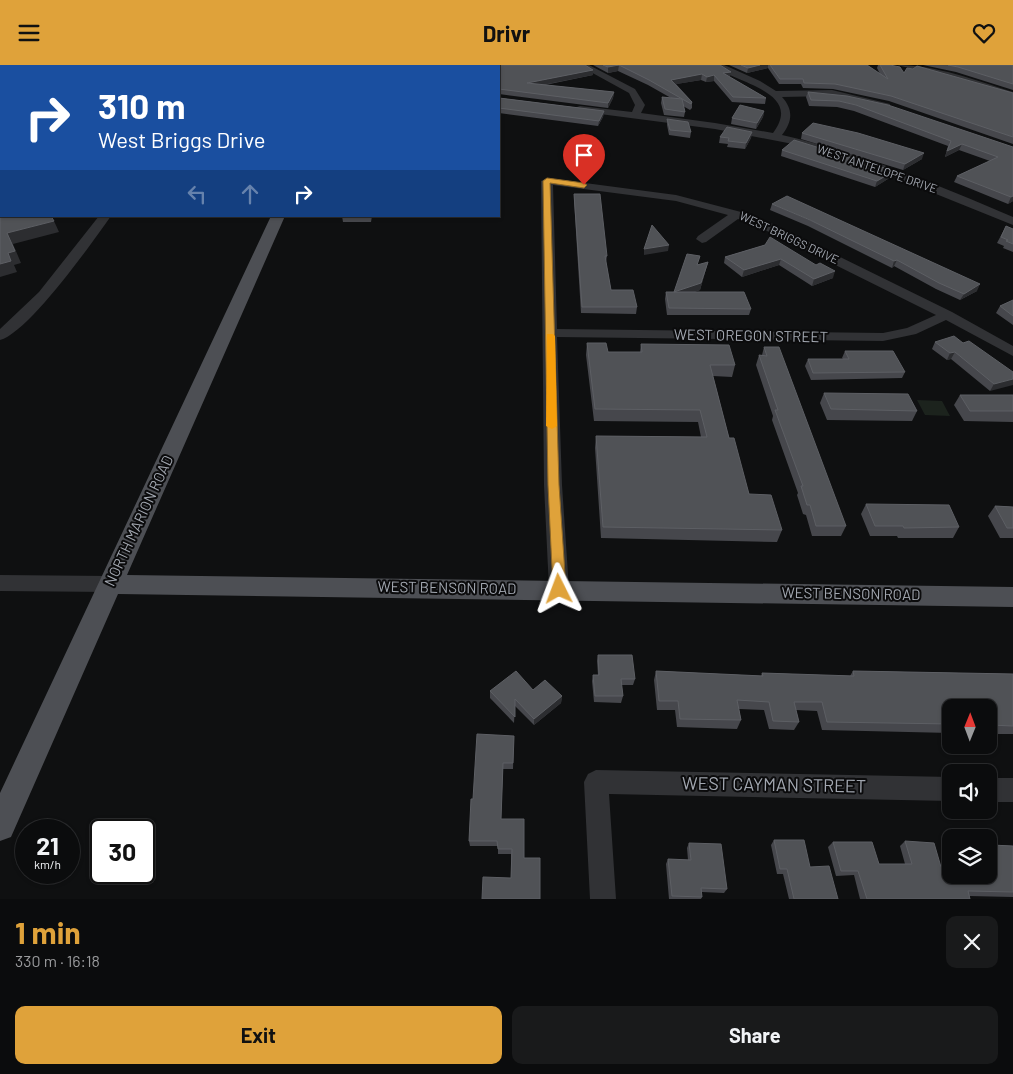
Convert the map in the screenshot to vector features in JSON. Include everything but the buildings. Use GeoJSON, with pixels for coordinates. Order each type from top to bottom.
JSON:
{"type":"FeatureCollection","features":[{"type":"Feature","properties":{"kind":"main road","name":"NORTH MARION ROAD"},"geometry":{"type":"LineString","coordinates":[[0,826],[278,217]]}},
{"type":"Feature","properties":{"kind":"main road","name":"WEST BENSON ROAD"},"geometry":{"type":"LineString","coordinates":[[110,584],[1013,597]]}},
{"type":"Feature","properties":{"kind":"street"},"geometry":{"type":"LineString","coordinates":[[582,65],[634,94],[640,105],[635,116]]}},
{"type":"Feature","properties":{"kind":"street"},"geometry":{"type":"LineString","coordinates":[[717,65],[753,81],[774,94],[785,107],[788,114],[784,129],[776,137]]}},
{"type":"Feature","properties":{"kind":"street"},"geometry":{"type":"LineString","coordinates":[[902,65],[956,77],[1013,95]]}},
{"type":"Feature","properties":{"kind":"street"},"geometry":{"type":"LineString","coordinates":[[774,94],[832,93],[898,109]]}},
{"type":"Feature","properties":{"kind":"street","name":"WEST ANTELOPE DRIVE"},"geometry":{"type":"LineString","coordinates":[[567,107],[716,126],[776,137],[863,161],[1013,221]]}},
{"type":"Feature","properties":{"kind":"street","name":"WEST BRIGGS DRIVE"},"geometry":{"type":"LineString","coordinates":[[550,333],[547,181],[676,198],[737,214],[769,227],[947,315],[1013,352]]}},
{"type":"Feature","properties":{"kind":"street"},"geometry":{"type":"LineString","coordinates":[[702,239],[737,214]]}},
{"type":"Feature","properties":{"kind":"street"},"geometry":{"type":"LineString","coordinates":[[0,335],[19,322],[38,303],[104,217]]}},
{"type":"Feature","properties":{"kind":"street","name":"WEST OREGON STREET"},"geometry":{"type":"LineString","coordinates":[[550,333],[883,337],[911,331],[947,315]]}},
{"type":"Feature","properties":{"kind":"street"},"geometry":{"type":"LineString","coordinates":[[550,333],[553,475],[559,589]]}},
{"type":"Feature","properties":{"kind":"street","name":"WEST BENSON ROAD"},"geometry":{"type":"LineString","coordinates":[[0,583],[110,584]]}},
{"type":"Feature","properties":{"kind":"street","name":"WEST CAYMAN STREET"},"geometry":{"type":"LineString","coordinates":[[603,899],[596,782],[942,789]]}},
{"type":"Feature","properties":{"kind":"street"},"geometry":{"type":"LineString","coordinates":[[997,790],[1013,790]]}},
{"type":"Feature","properties":{"kind":"shaded area"},"geometry":{"type":"Polygon","coordinates":[[[917,400],[942,401],[950,416],[925,415],[917,400]]]}},
{"type":"Feature","properties":{"kind":"slow traffic"},"geometry":{"type":"LineString","coordinates":[[550,336],[552,426]]}},
{"type":"Feature","properties":{"kind":"route"},"geometry":{"type":"LineString","coordinates":[[559,589],[553,485],[547,181],[584,185]]}}]}
